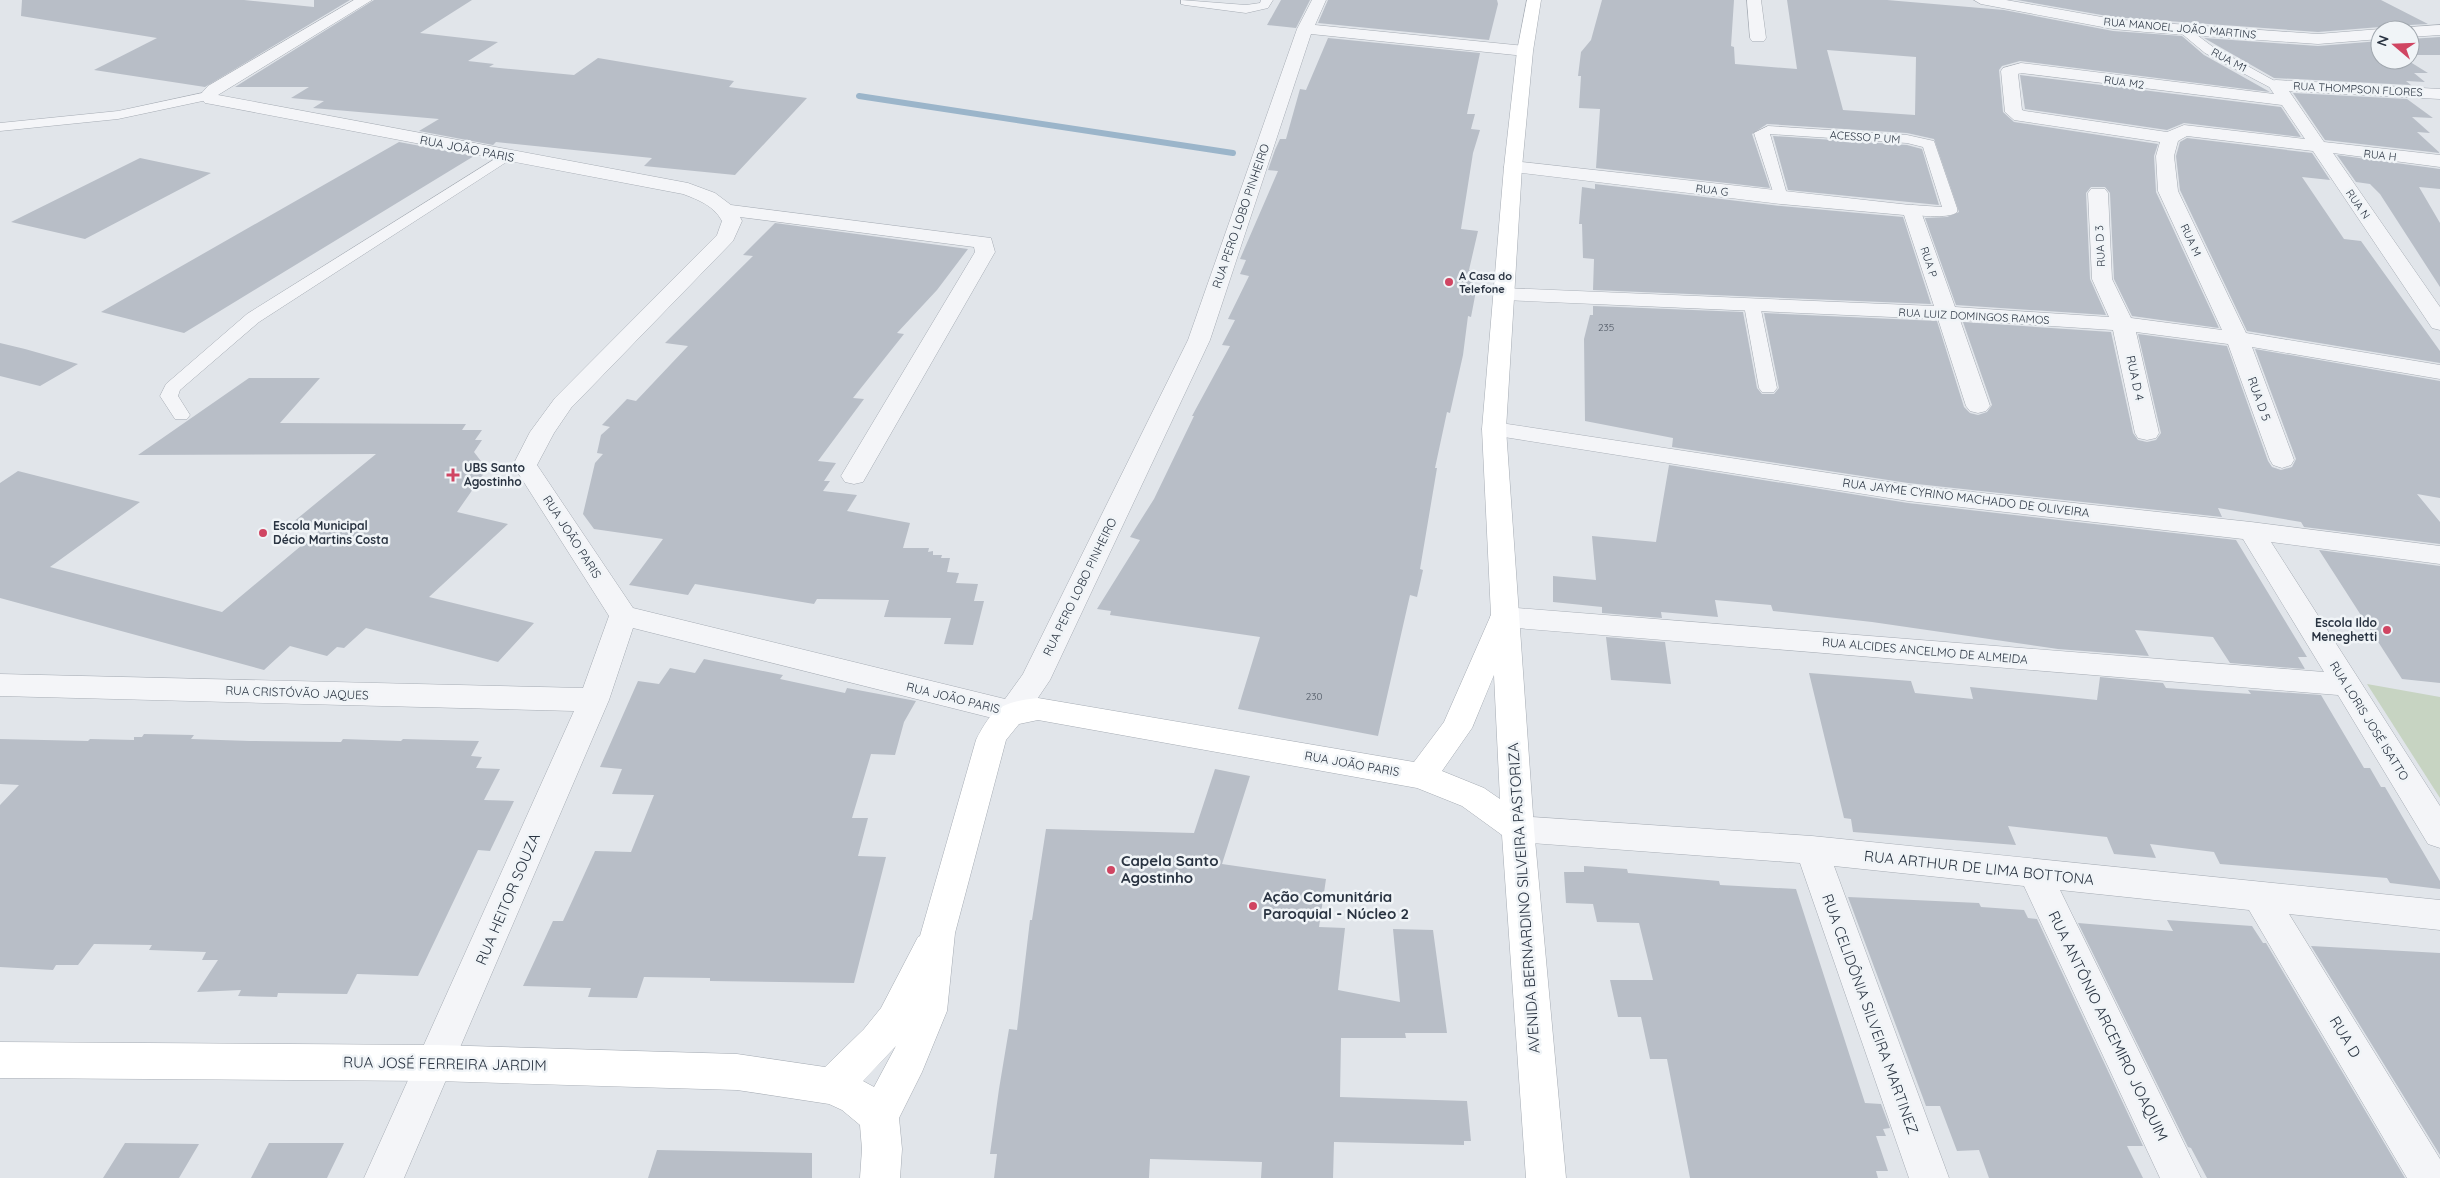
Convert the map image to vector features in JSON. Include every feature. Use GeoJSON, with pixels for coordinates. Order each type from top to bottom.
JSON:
{"type":"FeatureCollection","features":[{"type":"Feature","properties":{"kind":"main road","name":"AVENIDA BERNARDINO SILVEIRA PASTORIZA"},"geometry":{"type":"LineString","coordinates":[[1534,0],[1524,51],[1513,167],[1494,429],[1518,829],[1546,1178]]}},
{"type":"Feature","properties":{"kind":"main road","name":"AVENIDA BERNARDINO SILVEIRA PASTORIZA"},"geometry":{"type":"LineString","coordinates":[[1421,776],[1457,728],[1504,617]]}},
{"type":"Feature","properties":{"kind":"main road","name":"RUA JOÃO PARIS"},"geometry":{"type":"LineString","coordinates":[[1012,712],[1038,709],[1421,776],[1473,797],[1518,829]]}},
{"type":"Feature","properties":{"kind":"main road","name":"RUA PERO LOBO PINHEIRO"},"geometry":{"type":"LineString","coordinates":[[879,1116],[910,1059],[929,1011],[938,933],[991,740],[998,725],[1012,712]]}},
{"type":"Feature","properties":{"kind":"main road"},"geometry":{"type":"LineString","coordinates":[[832,1086],[877,1041],[894,1020],[938,933]]}},
{"type":"Feature","properties":{"kind":"main road","name":"RUA JOSÉ FERREIRA JARDIM"},"geometry":{"type":"LineString","coordinates":[[0,1060],[437,1063],[737,1072],[832,1086],[856,1097],[879,1116]]}},
{"type":"Feature","properties":{"kind":"main road"},"geometry":{"type":"LineString","coordinates":[[879,1116],[882,1149],[880,1178]]}},
{"type":"Feature","properties":{"kind":"street"},"geometry":{"type":"LineString","coordinates":[[207,96],[365,0]]}},
{"type":"Feature","properties":{"kind":"street","name":"RUA PERO LOBO PINHEIRO"},"geometry":{"type":"LineString","coordinates":[[1012,712],[1035,680],[1199,340],[1305,28],[1319,0]]}},
{"type":"Feature","properties":{"kind":"street"},"geometry":{"type":"LineString","coordinates":[[1754,0],[1758,38]]}},
{"type":"Feature","properties":{"kind":"street","name":"RUA MANOEL JOÃO MARTINS"},"geometry":{"type":"LineString","coordinates":[[1981,0],[2113,24],[2318,39],[2370,35]]}},
{"type":"Feature","properties":{"kind":"street"},"geometry":{"type":"LineString","coordinates":[[1305,28],[1524,51]]}},
{"type":"Feature","properties":{"kind":"street"},"geometry":{"type":"LineString","coordinates":[[2420,31],[2440,30]]}},
{"type":"Feature","properties":{"kind":"street","name":"RUA M2"},"geometry":{"type":"LineString","coordinates":[[2170,138],[2020,116],[2014,112],[2009,71],[2013,68],[2288,101]]}},
{"type":"Feature","properties":{"kind":"street","name":"RUA THOMPSON FLORES"},"geometry":{"type":"LineString","coordinates":[[2276,85],[2440,94]]}},
{"type":"Feature","properties":{"kind":"street","name":"RUA N"},"geometry":{"type":"LineString","coordinates":[[2276,85],[2440,323]]}},
{"type":"Feature","properties":{"kind":"street","name":"RUA JOÃO PARIS"},"geometry":{"type":"LineString","coordinates":[[207,96],[211,99],[688,189],[712,197],[727,210],[732,221],[726,236],[563,403],[542,432],[525,465],[623,616],[1012,712]]}},
{"type":"Feature","properties":{"kind":"street"},"geometry":{"type":"LineString","coordinates":[[2170,138],[2184,130],[2319,148]]}},
{"type":"Feature","properties":{"kind":"street","name":"RUA M"},"geometry":{"type":"LineString","coordinates":[[2170,138],[2165,156],[2168,191],[2236,338]]}},
{"type":"Feature","properties":{"kind":"street","name":"RUA H"},"geometry":{"type":"LineString","coordinates":[[2319,148],[2440,161]]}},
{"type":"Feature","properties":{"kind":"street","name":"RUA G"},"geometry":{"type":"LineString","coordinates":[[1513,167],[1781,198],[1912,210]]}},
{"type":"Feature","properties":{"kind":"street","name":"RUA D 3"},"geometry":{"type":"LineString","coordinates":[[2098,193],[2102,280],[2123,324]]}},
{"type":"Feature","properties":{"kind":"street"},"geometry":{"type":"LineString","coordinates":[[727,210],[984,242],[985,252],[854,476]]}},
{"type":"Feature","properties":{"kind":"street","name":"RUA P"},"geometry":{"type":"LineString","coordinates":[[1912,210],[1945,314],[1978,406]]}},
{"type":"Feature","properties":{"kind":"street","name":"RUA LUIZ DOMINGOS RAMOS"},"geometry":{"type":"LineString","coordinates":[[1504,294],[2123,324],[2236,338],[2440,372]]}},
{"type":"Feature","properties":{"kind":"street","name":"RUA D 4"},"geometry":{"type":"LineString","coordinates":[[2123,324],[2147,433]]}},
{"type":"Feature","properties":{"kind":"street","name":"RUA D 5"},"geometry":{"type":"LineString","coordinates":[[2236,338],[2282,460]]}},
{"type":"Feature","properties":{"kind":"street","name":"RUA JAYME CYRINO MACHADO DE OLIVEIRA"},"geometry":{"type":"LineString","coordinates":[[1494,429],[1908,493],[2440,555]]}},
{"type":"Feature","properties":{"kind":"street","name":"RUA LORIS JOSÉ ISATTO"},"geometry":{"type":"LineString","coordinates":[[2251,532],[2440,834]]}},
{"type":"Feature","properties":{"kind":"street","name":"RUA HEITOR SOUZA"},"geometry":{"type":"LineString","coordinates":[[384,1178],[437,1063],[594,700],[623,616]]}},
{"type":"Feature","properties":{"kind":"street","name":"RUA ALCIDES ANCELMO DE ALMEIDA"},"geometry":{"type":"LineString","coordinates":[[1504,617],[2346,685]]}},
{"type":"Feature","properties":{"kind":"street","name":"RUA CRISTÓVÃO JAQUES"},"geometry":{"type":"LineString","coordinates":[[0,685],[594,700]]}},
{"type":"Feature","properties":{"kind":"street","name":"RUA ARTHUR DE LIMA BOTTONA"},"geometry":{"type":"LineString","coordinates":[[1518,829],[1812,850],[2440,915]]}},
{"type":"Feature","properties":{"kind":"street","name":"RUA CELIDÔNIA SILVEIRA MARTINEZ"},"geometry":{"type":"LineString","coordinates":[[1812,850],[1928,1178]]}},
{"type":"Feature","properties":{"kind":"street","name":"RUA ANTÔNIO ARCEMIRO JOAQUIM"},"geometry":{"type":"LineString","coordinates":[[2035,874],[2181,1178]]}},
{"type":"Feature","properties":{"kind":"street","name":"RUA D"},"geometry":{"type":"LineString","coordinates":[[2260,897],[2429,1178]]}},
{"type":"Feature","properties":{"kind":"lane"},"geometry":{"type":"LineString","coordinates":[[1185,2],[1246,9],[1264,6],[1268,0]]}},
{"type":"Feature","properties":{"kind":"lane","name":"RUA M1"},"geometry":{"type":"LineString","coordinates":[[2185,30],[2209,50],[2276,85]]}},
{"type":"Feature","properties":{"kind":"lane"},"geometry":{"type":"LineString","coordinates":[[0,127],[118,115],[207,96]]}},
{"type":"Feature","properties":{"kind":"lane","name":"ACESSO P UM"},"geometry":{"type":"LineString","coordinates":[[1781,198],[1761,132],[1768,130],[1907,139],[1929,144],[1950,208],[1949,212],[1941,213],[1912,210]]}},
{"type":"Feature","properties":{"kind":"lane"},"geometry":{"type":"LineString","coordinates":[[181,415],[169,396],[172,388],[216,354],[253,318],[506,156]]}},
{"type":"Feature","properties":{"kind":"lane"},"geometry":{"type":"LineString","coordinates":[[1752,305],[1768,388]]}},
{"type":"Feature","properties":{"kind":"green space"},"geometry":{"type":"Polygon","coordinates":[[[2367,684],[2440,697],[2440,798],[2367,684]]]}},
{"type":"Feature","properties":{"kind":"building"},"geometry":{"type":"Polygon","coordinates":[[[22,0],[244,0],[314,7],[314,0],[350,0],[205,87],[94,70],[157,38],[21,16],[22,0]]]}},
{"type":"Feature","properties":{"kind":"building"},"geometry":{"type":"Polygon","coordinates":[[[374,0],[472,0],[420,33],[498,42],[468,61],[494,64],[489,67],[574,75],[598,58],[734,81],[729,87],[807,98],[735,175],[644,166],[652,158],[496,142],[493,145],[419,131],[439,119],[313,108],[324,101],[291,98],[309,87],[235,87],[374,0]]]}},
{"type":"Feature","properties":{"kind":"building"},"geometry":{"type":"Polygon","coordinates":[[[1281,0],[1310,0],[1296,28],[1267,25],[1281,0]]]}},
{"type":"Feature","properties":{"kind":"building"},"geometry":{"type":"Polygon","coordinates":[[[1328,0],[1497,0],[1498,4],[1489,40],[1318,23],[1328,0]]]}},
{"type":"Feature","properties":{"kind":"building"},"geometry":{"type":"Polygon","coordinates":[[[1602,0],[1734,0],[1731,46],[1734,47],[1735,64],[1797,69],[1787,0],[1887,0],[2004,10],[2113,31],[2182,36],[2204,55],[2270,92],[2020,61],[2002,66],[1999,70],[2003,112],[2014,122],[2158,144],[2154,156],[2156,192],[2219,328],[2132,316],[2114,279],[2110,193],[2105,187],[2091,187],[2086,193],[2090,279],[2106,315],[1956,305],[1925,218],[1947,217],[1959,212],[1934,139],[1907,133],[1767,124],[1752,134],[1770,188],[1596,168],[1600,109],[1579,108],[1581,76],[1578,76],[1581,52],[1591,40],[1602,0]],[[1827,50],[1843,110],[1915,115],[1916,57],[1827,50]]]}},
{"type":"Feature","properties":{"kind":"building"},"geometry":{"type":"Polygon","coordinates":[[[2017,0],[2381,0],[2428,24],[2420,24],[2420,20],[2370,20],[2370,28],[2318,32],[2113,17],[2017,0]]]}},
{"type":"Feature","properties":{"kind":"building"},"geometry":{"type":"Polygon","coordinates":[[[2440,37],[2440,55],[2420,55],[2420,38],[2440,37]]]}},
{"type":"Feature","properties":{"kind":"building"},"geometry":{"type":"Polygon","coordinates":[[[1328,38],[1480,53],[1467,114],[1475,114],[1471,129],[1480,130],[1473,153],[1461,229],[1478,231],[1469,270],[1476,271],[1471,290],[1476,291],[1471,317],[1468,316],[1463,355],[1450,413],[1447,412],[1435,468],[1437,468],[1420,569],[1423,570],[1417,597],[1410,595],[1378,736],[1238,709],[1260,637],[1110,615],[1111,611],[1097,609],[1140,540],[1130,537],[1154,499],[1194,416],[1192,416],[1230,346],[1222,345],[1235,320],[1228,319],[1249,276],[1240,274],[1246,260],[1240,259],[1278,171],[1268,170],[1280,139],[1286,139],[1300,89],[1306,90],[1328,38]]]}},
{"type":"Feature","properties":{"kind":"building"},"geometry":{"type":"Polygon","coordinates":[[[2204,38],[2318,46],[2370,42],[2370,70],[2420,70],[2420,68],[2428,73],[2414,73],[2425,82],[2406,81],[2411,85],[2274,78],[2204,38]]]}},
{"type":"Feature","properties":{"kind":"building"},"geometry":{"type":"Polygon","coordinates":[[[2020,75],[2281,107],[2301,137],[2184,123],[2167,130],[2025,109],[2020,75]]]}},
{"type":"Feature","properties":{"kind":"building"},"geometry":{"type":"Polygon","coordinates":[[[2293,93],[2407,99],[2433,118],[2412,117],[2430,133],[2417,132],[2440,153],[2325,140],[2293,93]]]}},
{"type":"Feature","properties":{"kind":"building"},"geometry":{"type":"Polygon","coordinates":[[[1773,136],[1907,145],[1922,149],[1939,205],[1788,190],[1773,136]]]}},
{"type":"Feature","properties":{"kind":"building"},"geometry":{"type":"Polygon","coordinates":[[[2187,138],[2312,153],[2330,180],[2302,177],[2344,239],[2361,241],[2440,351],[2440,363],[2247,331],[2180,190],[2176,156],[2180,142],[2187,138]]]}},
{"type":"Feature","properties":{"kind":"building"},"geometry":{"type":"Polygon","coordinates":[[[399,142],[474,156],[184,333],[101,312],[399,142]]]}},
{"type":"Feature","properties":{"kind":"building"},"geometry":{"type":"Polygon","coordinates":[[[2337,155],[2440,169],[2440,189],[2419,187],[2440,223],[2440,287],[2380,194],[2370,184],[2356,182],[2337,155]]]}},
{"type":"Feature","properties":{"kind":"building"},"geometry":{"type":"Polygon","coordinates":[[[140,158],[211,173],[85,239],[11,222],[140,158]]]}},
{"type":"Feature","properties":{"kind":"building"},"geometry":{"type":"Polygon","coordinates":[[[1595,184],[1781,206],[1903,217],[1931,304],[1593,290],[1594,259],[1583,258],[1582,224],[1579,224],[1582,187],[1595,189],[1595,184]]]}},
{"type":"Feature","properties":{"kind":"building"},"geometry":{"type":"Polygon","coordinates":[[[775,223],[968,249],[937,290],[897,333],[904,334],[853,398],[864,399],[818,461],[836,463],[824,481],[830,481],[823,491],[857,495],[847,511],[910,523],[903,548],[929,548],[928,552],[933,551],[933,555],[942,555],[941,558],[950,558],[947,572],[959,573],[956,583],[978,584],[974,601],[984,601],[973,645],[944,644],[951,618],[884,617],[889,600],[817,599],[814,604],[695,584],[688,595],[629,585],[663,539],[594,529],[583,514],[595,463],[603,454],[597,453],[601,435],[610,427],[602,425],[627,399],[636,401],[688,346],[665,343],[753,256],[743,255],[775,223]]]}},
{"type":"Feature","properties":{"kind":"building"},"geometry":{"type":"Polygon","coordinates":[[[1593,306],[1743,312],[1757,388],[1762,394],[1774,394],[1779,388],[1764,313],[1937,321],[1964,407],[1970,413],[1978,415],[1987,412],[1992,405],[1963,322],[2111,332],[2133,433],[2138,440],[2147,442],[2156,440],[2161,433],[2138,334],[2227,346],[2268,461],[2272,467],[2281,470],[2292,467],[2296,459],[2255,349],[2440,381],[2440,498],[2417,494],[2440,522],[2440,544],[2304,527],[2301,522],[2218,508],[2222,517],[1908,483],[1672,447],[1673,438],[1585,421],[1584,339],[1590,315],[1593,315],[1593,306]]]}},
{"type":"Feature","properties":{"kind":"building"},"geometry":{"type":"Polygon","coordinates":[[[0,343],[78,364],[40,386],[0,376],[0,343]]]}},
{"type":"Feature","properties":{"kind":"building"},"geometry":{"type":"Polygon","coordinates":[[[249,378],[320,378],[280,423],[466,424],[462,430],[482,430],[475,440],[482,440],[474,452],[487,469],[457,512],[508,524],[429,597],[534,623],[498,662],[366,628],[344,648],[337,647],[327,656],[290,646],[264,670],[0,598],[0,483],[18,471],[140,502],[50,567],[222,612],[320,530],[292,523],[376,454],[138,455],[249,378]]]}},
{"type":"Feature","properties":{"kind":"building"},"geometry":{"type":"Polygon","coordinates":[[[1669,465],[1908,503],[2236,540],[2307,657],[2298,657],[2305,669],[2230,663],[2213,637],[2135,630],[2149,656],[2058,649],[1872,622],[1773,611],[1771,605],[1715,600],[1718,617],[1661,612],[1662,618],[1602,613],[1602,607],[1553,602],[1553,576],[1596,580],[1592,536],[1656,542],[1669,465]]]}},
{"type":"Feature","properties":{"kind":"building","name":"Escola Ildo Meneghetti"},"geometry":{"type":"Polygon","coordinates":[[[2319,550],[2440,566],[2440,683],[2402,679],[2319,550]]]}},
{"type":"Feature","properties":{"kind":"building"},"geometry":{"type":"Polygon","coordinates":[[[1606,637],[1665,642],[1671,684],[1611,680],[1606,637]]]}},
{"type":"Feature","properties":{"kind":"building"},"geometry":{"type":"Polygon","coordinates":[[[704,659],[783,675],[780,679],[845,693],[847,688],[916,701],[904,722],[895,755],[871,754],[852,818],[868,818],[858,856],[886,857],[854,983],[710,981],[710,978],[644,977],[637,998],[588,997],[591,988],[523,986],[553,921],[563,921],[595,851],[631,852],[654,795],[612,794],[622,769],[600,767],[638,681],[659,684],[670,668],[695,673],[704,659]]]}},
{"type":"Feature","properties":{"kind":"building"},"geometry":{"type":"Polygon","coordinates":[[[1809,673],[1911,681],[1915,693],[1973,699],[1970,687],[2097,700],[2100,677],[2163,683],[2166,688],[2251,694],[2248,690],[2321,695],[2364,768],[2370,768],[2381,787],[2385,787],[2440,881],[2440,889],[2390,883],[2387,878],[2220,864],[2214,852],[2150,844],[2156,858],[2114,854],[2107,837],[2008,826],[2016,845],[1853,832],[1851,819],[1844,818],[1809,673]]]}},
{"type":"Feature","properties":{"kind":"building"},"geometry":{"type":"Polygon","coordinates":[[[144,734],[194,735],[191,739],[250,741],[341,742],[343,739],[401,741],[403,739],[479,741],[471,756],[482,757],[476,768],[500,769],[484,800],[514,801],[490,851],[478,850],[418,976],[357,974],[347,994],[278,993],[277,997],[238,996],[241,990],[197,992],[218,960],[202,960],[206,952],[149,950],[152,945],[94,944],[78,965],[56,965],[53,970],[0,967],[0,805],[19,785],[0,784],[0,739],[134,740],[134,737],[142,737],[144,734]]]}},
{"type":"Feature","properties":{"kind":"building"},"geometry":{"type":"Polygon","coordinates":[[[1215,769],[1250,776],[1222,864],[1326,879],[1319,927],[1345,928],[1338,990],[1400,1002],[1393,929],[1433,930],[1447,1033],[1405,1033],[1406,1038],[1341,1038],[1340,1097],[1467,1101],[1471,1141],[1464,1141],[1464,1145],[1334,1142],[1333,1178],[1261,1178],[1262,1162],[1150,1159],[1149,1178],[994,1178],[997,1154],[990,1154],[999,1089],[1009,1029],[1017,1030],[1030,920],[1032,920],[1046,829],[1194,833],[1215,769]]]}},
{"type":"Feature","properties":{"kind":"building"},"geometry":{"type":"Polygon","coordinates":[[[1584,866],[1627,869],[1628,873],[1719,881],[1720,885],[1796,889],[1865,1103],[1881,1104],[1890,1128],[1883,1129],[1886,1136],[1876,1136],[1888,1171],[1876,1171],[1878,1178],[1690,1178],[1667,1059],[1650,1059],[1641,1017],[1618,1017],[1610,980],[1653,980],[1639,923],[1597,922],[1593,904],[1566,903],[1564,872],[1584,872],[1584,866]]]}},
{"type":"Feature","properties":{"kind":"building"},"geometry":{"type":"Polygon","coordinates":[[[1848,897],[1979,903],[1981,907],[2024,910],[2028,918],[2037,919],[2143,1146],[2127,1146],[2143,1178],[1989,1178],[1979,1150],[1957,1151],[1940,1106],[1926,1106],[1848,897]]]}},
{"type":"Feature","properties":{"kind":"building"},"geometry":{"type":"Polygon","coordinates":[[[2167,920],[2252,926],[2263,943],[2266,943],[2405,1178],[2207,1178],[2191,1148],[2188,1147],[2078,923],[2173,931],[2167,920]]]}},
{"type":"Feature","properties":{"kind":"building"},"geometry":{"type":"Polygon","coordinates":[[[2311,946],[2440,953],[2440,1155],[2311,946]]]}},
{"type":"Feature","properties":{"kind":"building"},"geometry":{"type":"Polygon","coordinates":[[[125,1143],[199,1144],[179,1178],[103,1178],[125,1143]]]}},
{"type":"Feature","properties":{"kind":"building"},"geometry":{"type":"Polygon","coordinates":[[[269,1143],[344,1143],[327,1178],[251,1178],[269,1143]]]}},
{"type":"Feature","properties":{"kind":"building"},"geometry":{"type":"Polygon","coordinates":[[[657,1150],[812,1153],[812,1178],[648,1178],[657,1150]]]}},
{"type":"Feature","properties":{"kind":"waterway"},"geometry":{"type":"LineString","coordinates":[[859,96],[1233,153]]}},
{"type":"Feature","properties":{"kind":"place","name":"A Casa do Telefone"},"geometry":{"type":"Point","coordinates":[1449,282]}},
{"type":"Feature","properties":{"kind":"place","name":"UBS Santo Agostinho"},"geometry":{"type":"Point","coordinates":[453,475]}},
{"type":"Feature","properties":{"kind":"place","name":"Escola Municipal Décio Martins Costa"},"geometry":{"type":"Point","coordinates":[263,533]}},
{"type":"Feature","properties":{"kind":"place","name":"Escola Ildo Meneghetti"},"geometry":{"type":"Point","coordinates":[2387,630]}},
{"type":"Feature","properties":{"kind":"place","name":"Capela Santo Agostinho"},"geometry":{"type":"Point","coordinates":[1111,870]}},
{"type":"Feature","properties":{"kind":"place","name":"Ação Comunitária Paroquial - Núcleo 2"},"geometry":{"type":"Point","coordinates":[1253,906]}}]}
